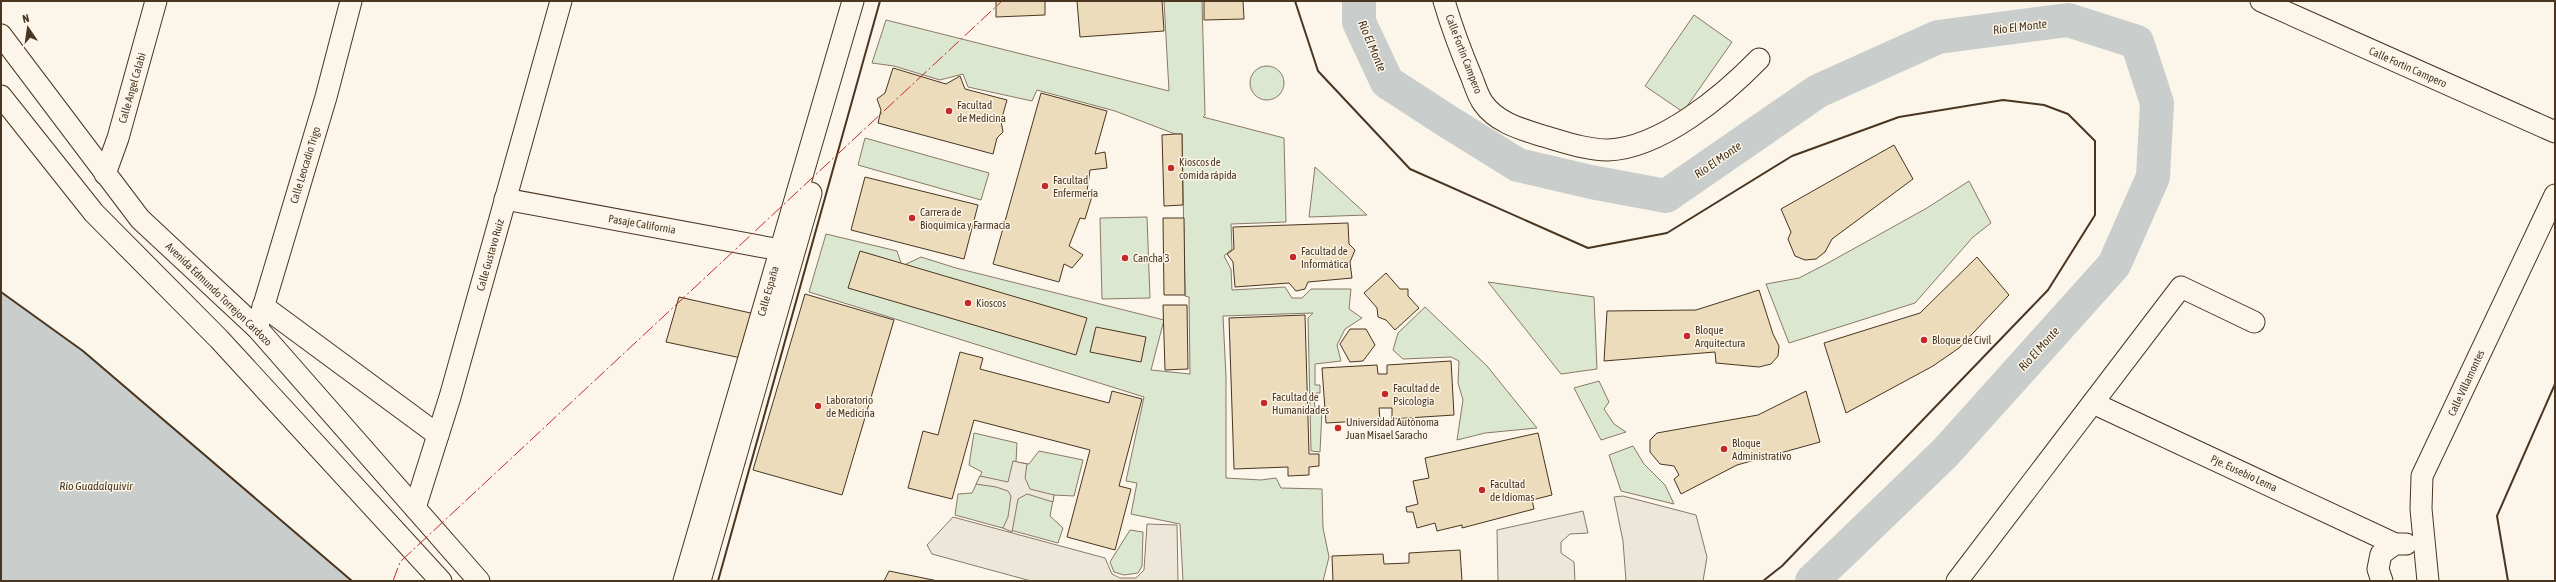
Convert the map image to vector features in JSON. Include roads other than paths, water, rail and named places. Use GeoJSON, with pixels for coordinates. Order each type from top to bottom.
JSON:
{"type":"FeatureCollection","features":[{"type":"Feature","properties":{"kind":"street","name":"Calle Angel Calabi"},"geometry":{"type":"LineString","coordinates":[[104,174],[118,138],[156,1]]}},
{"type":"Feature","properties":{"kind":"street","name":"Calle Leocadio Trigo"},"geometry":{"type":"LineString","coordinates":[[257,328],[326,97],[351,1]]}},
{"type":"Feature","properties":{"kind":"street","name":"Calle Gustavo Ruiz"},"geometry":{"type":"LineString","coordinates":[[416,508],[561,1]]}},
{"type":"Feature","properties":{"kind":"street","name":"Calle España"},"geometry":{"type":"LineString","coordinates":[[684,581],[780,250],[861,1]]}},
{"type":"Feature","properties":{"kind":"street","name":"Calle España"},"geometry":{"type":"LineString","coordinates":[[700,581],[861,1]]}},
{"type":"Feature","properties":{"kind":"street","name":"Calle Fortin Campero"},"geometry":{"type":"LineString","coordinates":[[1444,1],[1454,35],[1482,103],[1496,118],[1519,129],[1587,148],[1609,150],[1638,143],[1684,122],[1737,82],[1759,59]]}},
{"type":"Feature","properties":{"kind":"street","name":"Calle Fortin Campero"},"geometry":{"type":"LineString","coordinates":[[2260,1],[2555,132]]}},
{"type":"Feature","properties":{"kind":"street","name":"Avenida Edmundo Torrejon Cardozo"},"geometry":{"type":"LineString","coordinates":[[1,35],[104,174],[140,219],[257,328],[479,581]]}},
{"type":"Feature","properties":{"kind":"street"},"geometry":{"type":"LineString","coordinates":[[1,96],[94,213],[219,339],[440,581]]}},
{"type":"Feature","properties":{"kind":"street","name":"Calle Villamontes"},"geometry":{"type":"LineString","coordinates":[[2424,576],[2420,509],[2422,476],[2555,195]]}},
{"type":"Feature","properties":{"kind":"street","name":"Pasaje California"},"geometry":{"type":"LineString","coordinates":[[505,199],[780,250]]}},
{"type":"Feature","properties":{"kind":"street"},"geometry":{"type":"LineString","coordinates":[[1957,581],[2180,287],[2254,322]]}},
{"type":"Feature","properties":{"kind":"street"},"geometry":{"type":"LineString","coordinates":[[263,306],[438,435]]}},
{"type":"Feature","properties":{"kind":"street","name":"Pje. Eusebio Lema"},"geometry":{"type":"LineString","coordinates":[[2093,403],[2395,544],[2403,543],[2417,549],[2424,576]]}},
{"type":"Feature","properties":{"kind":"street"},"geometry":{"type":"LineString","coordinates":[[2382,581],[2378,569],[2378,561],[2384,551],[2395,544]]}},
{"type":"Feature","properties":{"kind":"water","name":"Río Guadalquivir"},"geometry":{"type":"Polygon","coordinates":[[[1,292],[83,351],[352,581],[1,581],[1,292]]]}},
{"type":"Feature","properties":{"kind":"waterway","name":"Río El Monte"},"geometry":{"type":"LineString","coordinates":[[1359,1],[1359,22],[1387,82],[1447,121],[1518,165],[1591,182],[1666,196],[1818,91],[1938,37],[2068,20],[2137,42],[2157,103],[2153,177],[2114,265],[1945,453],[1812,581]]}},
{"type":"Feature","properties":{"kind":"place","name":"Facultad de Medicina"},"geometry":{"type":"Point","coordinates":[949,111]}},
{"type":"Feature","properties":{"kind":"place","name":"Kioscos de comida rápida"},"geometry":{"type":"Point","coordinates":[1171,168]}},
{"type":"Feature","properties":{"kind":"place","name":"Facultad Enfermería"},"geometry":{"type":"Point","coordinates":[1045,186]}},
{"type":"Feature","properties":{"kind":"place","name":"Carrera de Bioquímica y Farmacia"},"geometry":{"type":"Point","coordinates":[912,218]}},
{"type":"Feature","properties":{"kind":"place","name":"Facultad de Informática"},"geometry":{"type":"Point","coordinates":[1293,257]}},
{"type":"Feature","properties":{"kind":"place","name":"Cancha 3"},"geometry":{"type":"Point","coordinates":[1125,258]}},
{"type":"Feature","properties":{"kind":"place","name":"Kioscos"},"geometry":{"type":"Point","coordinates":[968,303]}},
{"type":"Feature","properties":{"kind":"place","name":"Bloque Arquitectura"},"geometry":{"type":"Point","coordinates":[1687,336]}},
{"type":"Feature","properties":{"kind":"place","name":"Bloque de Civil"},"geometry":{"type":"Point","coordinates":[1924,340]}},
{"type":"Feature","properties":{"kind":"place","name":"Facultad de Psicología"},"geometry":{"type":"Point","coordinates":[1385,394]}},
{"type":"Feature","properties":{"kind":"place","name":"Facultad de Humanidades"},"geometry":{"type":"Point","coordinates":[1264,403]}},
{"type":"Feature","properties":{"kind":"place","name":"Laboratorio de Medicina"},"geometry":{"type":"Point","coordinates":[818,406]}},
{"type":"Feature","properties":{"kind":"place","name":"Universidad Autónoma Juan Misael Saracho"},"geometry":{"type":"Point","coordinates":[1338,428]}},
{"type":"Feature","properties":{"kind":"place","name":"Bloque Administrativo"},"geometry":{"type":"Point","coordinates":[1724,449]}},
{"type":"Feature","properties":{"kind":"place","name":"Facultad de Idiomas"},"geometry":{"type":"Point","coordinates":[1482,490]}}]}
